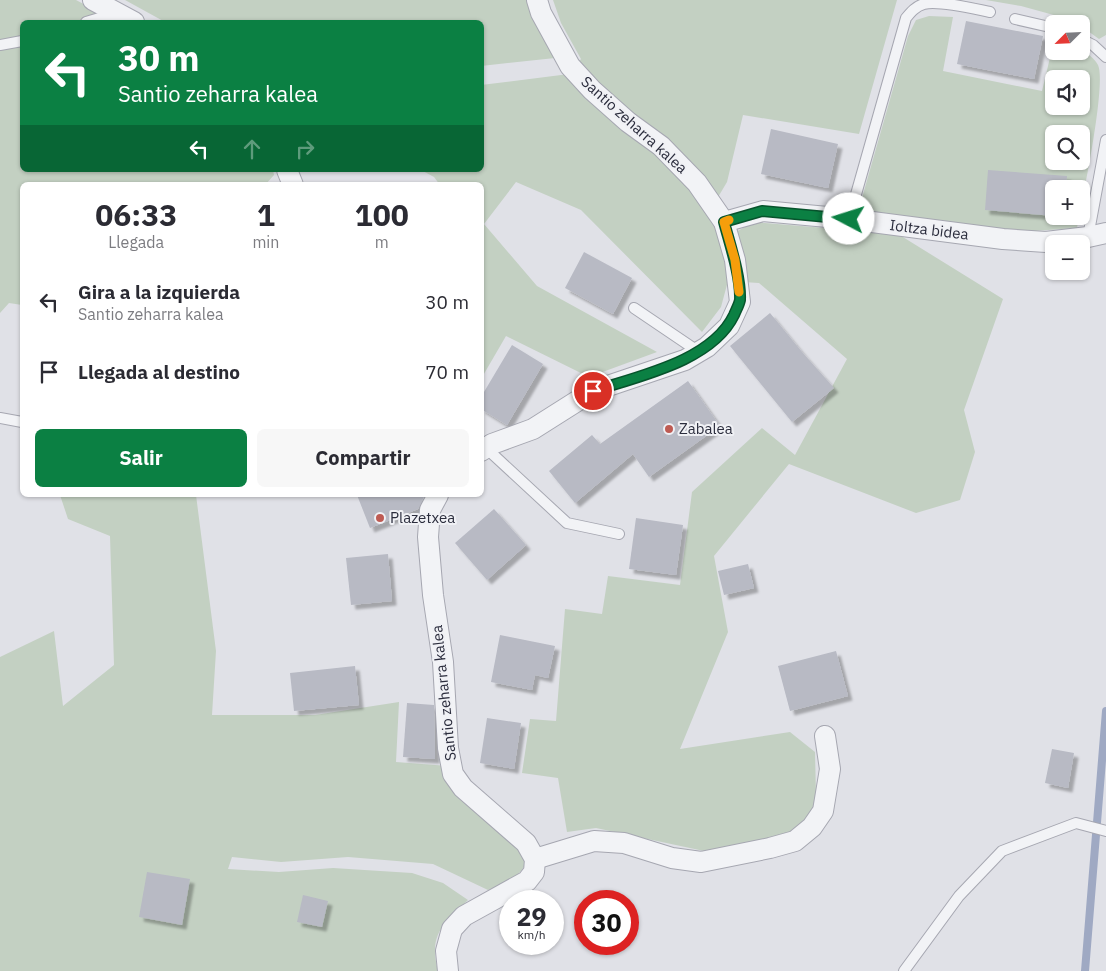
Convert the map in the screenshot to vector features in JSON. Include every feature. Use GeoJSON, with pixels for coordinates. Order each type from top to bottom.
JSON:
{"type":"FeatureCollection","features":[{"type":"Feature","properties":{"kind":"street"},"geometry":{"type":"LineString","coordinates":[[93,0],[130,20]]}},
{"type":"Feature","properties":{"kind":"street","name":"Santio zeharra kalea"},"geometry":{"type":"LineString","coordinates":[[485,445],[533,429],[593,391],[685,360],[700,352],[729,326],[740,302],[735,260],[724,222],[697,183],[667,152],[628,122],[592,90],[570,66],[541,13],[537,0]]}},
{"type":"Feature","properties":{"kind":"street","name":"Ioltza bidea"},"geometry":{"type":"LineString","coordinates":[[724,222],[762,211],[849,219],[1003,239],[1046,242],[1097,235]]}},
{"type":"Feature","properties":{"kind":"street","name":"Santio zeharra kalea"},"geometry":{"type":"LineString","coordinates":[[432,500],[428,537],[433,595],[443,662],[447,738],[453,774],[463,788],[526,843],[535,859]]}},
{"type":"Feature","properties":{"kind":"street"},"geometry":{"type":"LineString","coordinates":[[448,971],[446,951],[452,929],[464,916],[527,881],[534,872],[535,859],[594,841],[624,843],[672,858],[701,862],[795,841],[812,827],[823,811],[830,769],[825,736]]}},
{"type":"Feature","properties":{"kind":"lane"},"geometry":{"type":"LineString","coordinates":[[849,219],[906,18],[916,8],[926,3],[944,4],[990,12]]}},
{"type":"Feature","properties":{"kind":"lane"},"geometry":{"type":"LineString","coordinates":[[93,20],[116,13]]}},
{"type":"Feature","properties":{"kind":"lane"},"geometry":{"type":"LineString","coordinates":[[1015,19],[1045,26]]}},
{"type":"Feature","properties":{"kind":"lane"},"geometry":{"type":"LineString","coordinates":[[0,45],[20,41]]}},
{"type":"Feature","properties":{"kind":"lane"},"geometry":{"type":"LineString","coordinates":[[1090,43],[1106,58]]}},
{"type":"Feature","properties":{"kind":"lane"},"geometry":{"type":"LineString","coordinates":[[1097,235],[1106,140]]}},
{"type":"Feature","properties":{"kind":"lane"},"geometry":{"type":"LineString","coordinates":[[634,308],[700,352]]}},
{"type":"Feature","properties":{"kind":"lane"},"geometry":{"type":"LineString","coordinates":[[0,418],[20,422]]}},
{"type":"Feature","properties":{"kind":"lane"},"geometry":{"type":"LineString","coordinates":[[485,445],[567,523],[619,534]]}},
{"type":"Feature","properties":{"kind":"lane"},"geometry":{"type":"LineString","coordinates":[[904,971],[959,896],[1002,851],[1076,823],[1106,831]]}},
{"type":"Feature","properties":{"kind":"green space"},"geometry":{"type":"Polygon","coordinates":[[[0,0],[76,0],[104,15],[103,20],[20,20],[20,172],[273,172],[274,175],[268,182],[20,182],[20,305],[9,303],[0,313],[0,0]]]}},
{"type":"Feature","properties":{"kind":"green space"},"geometry":{"type":"Polygon","coordinates":[[[125,0],[527,0],[532,17],[555,58],[484,66],[484,20],[161,20],[125,0]]]}},
{"type":"Feature","properties":{"kind":"green space"},"geometry":{"type":"Polygon","coordinates":[[[553,0],[897,0],[859,134],[743,115],[727,182],[708,214],[721,240],[754,222],[898,234],[1003,299],[964,410],[975,452],[960,500],[916,513],[789,464],[714,556],[728,632],[680,749],[790,732],[815,752],[816,795],[811,814],[797,829],[772,839],[704,851],[596,828],[567,832],[558,778],[522,773],[530,719],[556,721],[565,609],[602,614],[608,576],[680,585],[692,492],[762,428],[795,455],[847,359],[759,283],[728,281],[721,307],[702,332],[581,210],[516,182],[484,224],[484,182],[438,182],[434,177],[425,172],[484,172],[484,85],[569,74],[581,59],[561,23],[553,0]]]}},
{"type":"Feature","properties":{"kind":"green space"},"geometry":{"type":"Polygon","coordinates":[[[986,0],[1106,0],[1106,35],[1099,39],[1090,32],[1090,15],[1054,15],[1021,6],[986,0]]]}},
{"type":"Feature","properties":{"kind":"green space"},"geometry":{"type":"Polygon","coordinates":[[[929,16],[953,17],[943,71],[1042,91],[1045,78],[1045,115],[1090,115],[1090,70],[1047,70],[1049,60],[1090,60],[1091,56],[1098,65],[1100,75],[1090,160],[1090,125],[1045,125],[1045,170],[1088,170],[1086,180],[1045,180],[1045,225],[1078,225],[1077,228],[1019,232],[858,212],[908,36],[916,20],[929,16]]]}},
{"type":"Feature","properties":{"kind":"green space"},"geometry":{"type":"Polygon","coordinates":[[[484,224],[537,286],[657,352],[589,377],[506,336],[484,374],[484,224]]]}},
{"type":"Feature","properties":{"kind":"green space"},"geometry":{"type":"Polygon","coordinates":[[[61,497],[196,497],[216,651],[212,715],[315,715],[399,702],[396,762],[448,766],[484,814],[528,859],[517,875],[488,890],[433,864],[348,857],[281,862],[232,857],[228,869],[279,872],[333,868],[412,873],[443,883],[468,900],[440,930],[435,947],[438,971],[0,971],[0,657],[54,631],[63,706],[114,665],[110,536],[68,519],[61,497]]]}},
{"type":"Feature","properties":{"kind":"building"},"geometry":{"type":"Polygon","coordinates":[[[966,21],[1043,36],[1034,79],[957,64],[966,21]]]}},
{"type":"Feature","properties":{"kind":"building"},"geometry":{"type":"Polygon","coordinates":[[[771,129],[838,144],[828,188],[761,174],[771,129]]]}},
{"type":"Feature","properties":{"kind":"building"},"geometry":{"type":"Polygon","coordinates":[[[988,170],[1067,176],[1067,180],[1045,180],[1045,215],[985,210],[988,170]]]}},
{"type":"Feature","properties":{"kind":"building"},"geometry":{"type":"Polygon","coordinates":[[[584,252],[632,278],[613,314],[565,288],[584,252]]]}},
{"type":"Feature","properties":{"kind":"building"},"geometry":{"type":"Polygon","coordinates":[[[770,313],[834,388],[792,422],[730,346],[770,313]]]}},
{"type":"Feature","properties":{"kind":"building"},"geometry":{"type":"Polygon","coordinates":[[[512,345],[543,364],[507,425],[484,411],[484,392],[512,345]]]}},
{"type":"Feature","properties":{"kind":"building","name":"Zabalea"},"geometry":{"type":"Polygon","coordinates":[[[688,381],[720,426],[649,477],[633,454],[575,503],[549,471],[592,435],[600,444],[688,381]]]}},
{"type":"Feature","properties":{"kind":"building","name":"Plazetxea"},"geometry":{"type":"Polygon","coordinates":[[[358,497],[424,497],[418,509],[370,528],[358,497]]]}},
{"type":"Feature","properties":{"kind":"building"},"geometry":{"type":"Polygon","coordinates":[[[494,509],[526,545],[487,580],[455,543],[494,509]]]}},
{"type":"Feature","properties":{"kind":"building"},"geometry":{"type":"Polygon","coordinates":[[[636,518],[683,525],[676,575],[629,569],[636,518]]]}},
{"type":"Feature","properties":{"kind":"building"},"geometry":{"type":"Polygon","coordinates":[[[388,554],[392,601],[351,605],[346,558],[388,554]]]}},
{"type":"Feature","properties":{"kind":"building"},"geometry":{"type":"Polygon","coordinates":[[[748,564],[754,588],[724,595],[718,571],[748,564]]]}},
{"type":"Feature","properties":{"kind":"building"},"geometry":{"type":"Polygon","coordinates":[[[500,635],[555,646],[548,678],[535,675],[532,690],[491,682],[500,635]]]}},
{"type":"Feature","properties":{"kind":"building"},"geometry":{"type":"Polygon","coordinates":[[[836,651],[848,696],[790,711],[778,666],[836,651]]]}},
{"type":"Feature","properties":{"kind":"building"},"geometry":{"type":"Polygon","coordinates":[[[355,666],[359,705],[294,711],[290,673],[355,666]]]}},
{"type":"Feature","properties":{"kind":"building"},"geometry":{"type":"Polygon","coordinates":[[[407,703],[434,705],[435,759],[403,757],[407,703]]]}},
{"type":"Feature","properties":{"kind":"building"},"geometry":{"type":"Polygon","coordinates":[[[487,718],[521,723],[514,769],[480,763],[487,718]]]}},
{"type":"Feature","properties":{"kind":"building"},"geometry":{"type":"Polygon","coordinates":[[[1052,749],[1074,753],[1068,788],[1045,783],[1052,749]]]}},
{"type":"Feature","properties":{"kind":"building"},"geometry":{"type":"Polygon","coordinates":[[[147,872],[190,879],[182,925],[139,917],[147,872]]]}},
{"type":"Feature","properties":{"kind":"building"},"geometry":{"type":"Polygon","coordinates":[[[303,895],[328,901],[322,927],[297,922],[303,895]]]}},
{"type":"Feature","properties":{"kind":"waterway"},"geometry":{"type":"LineString","coordinates":[[1085,971],[1106,711]]}},
{"type":"Feature","properties":{"kind":"slow traffic"},"geometry":{"type":"LineString","coordinates":[[729,220],[724,222],[735,260],[739,292]]}},
{"type":"Feature","properties":{"kind":"place","name":"Zabalea"},"geometry":{"type":"Point","coordinates":[669,429]}},
{"type":"Feature","properties":{"kind":"place","name":"Plazetxea"},"geometry":{"type":"Point","coordinates":[380,518]}},
{"type":"Feature","properties":{"kind":"route"},"geometry":{"type":"LineString","coordinates":[[593,391],[685,360],[707,347],[729,326],[740,302],[735,260],[724,222],[762,211],[849,219]]}}]}
